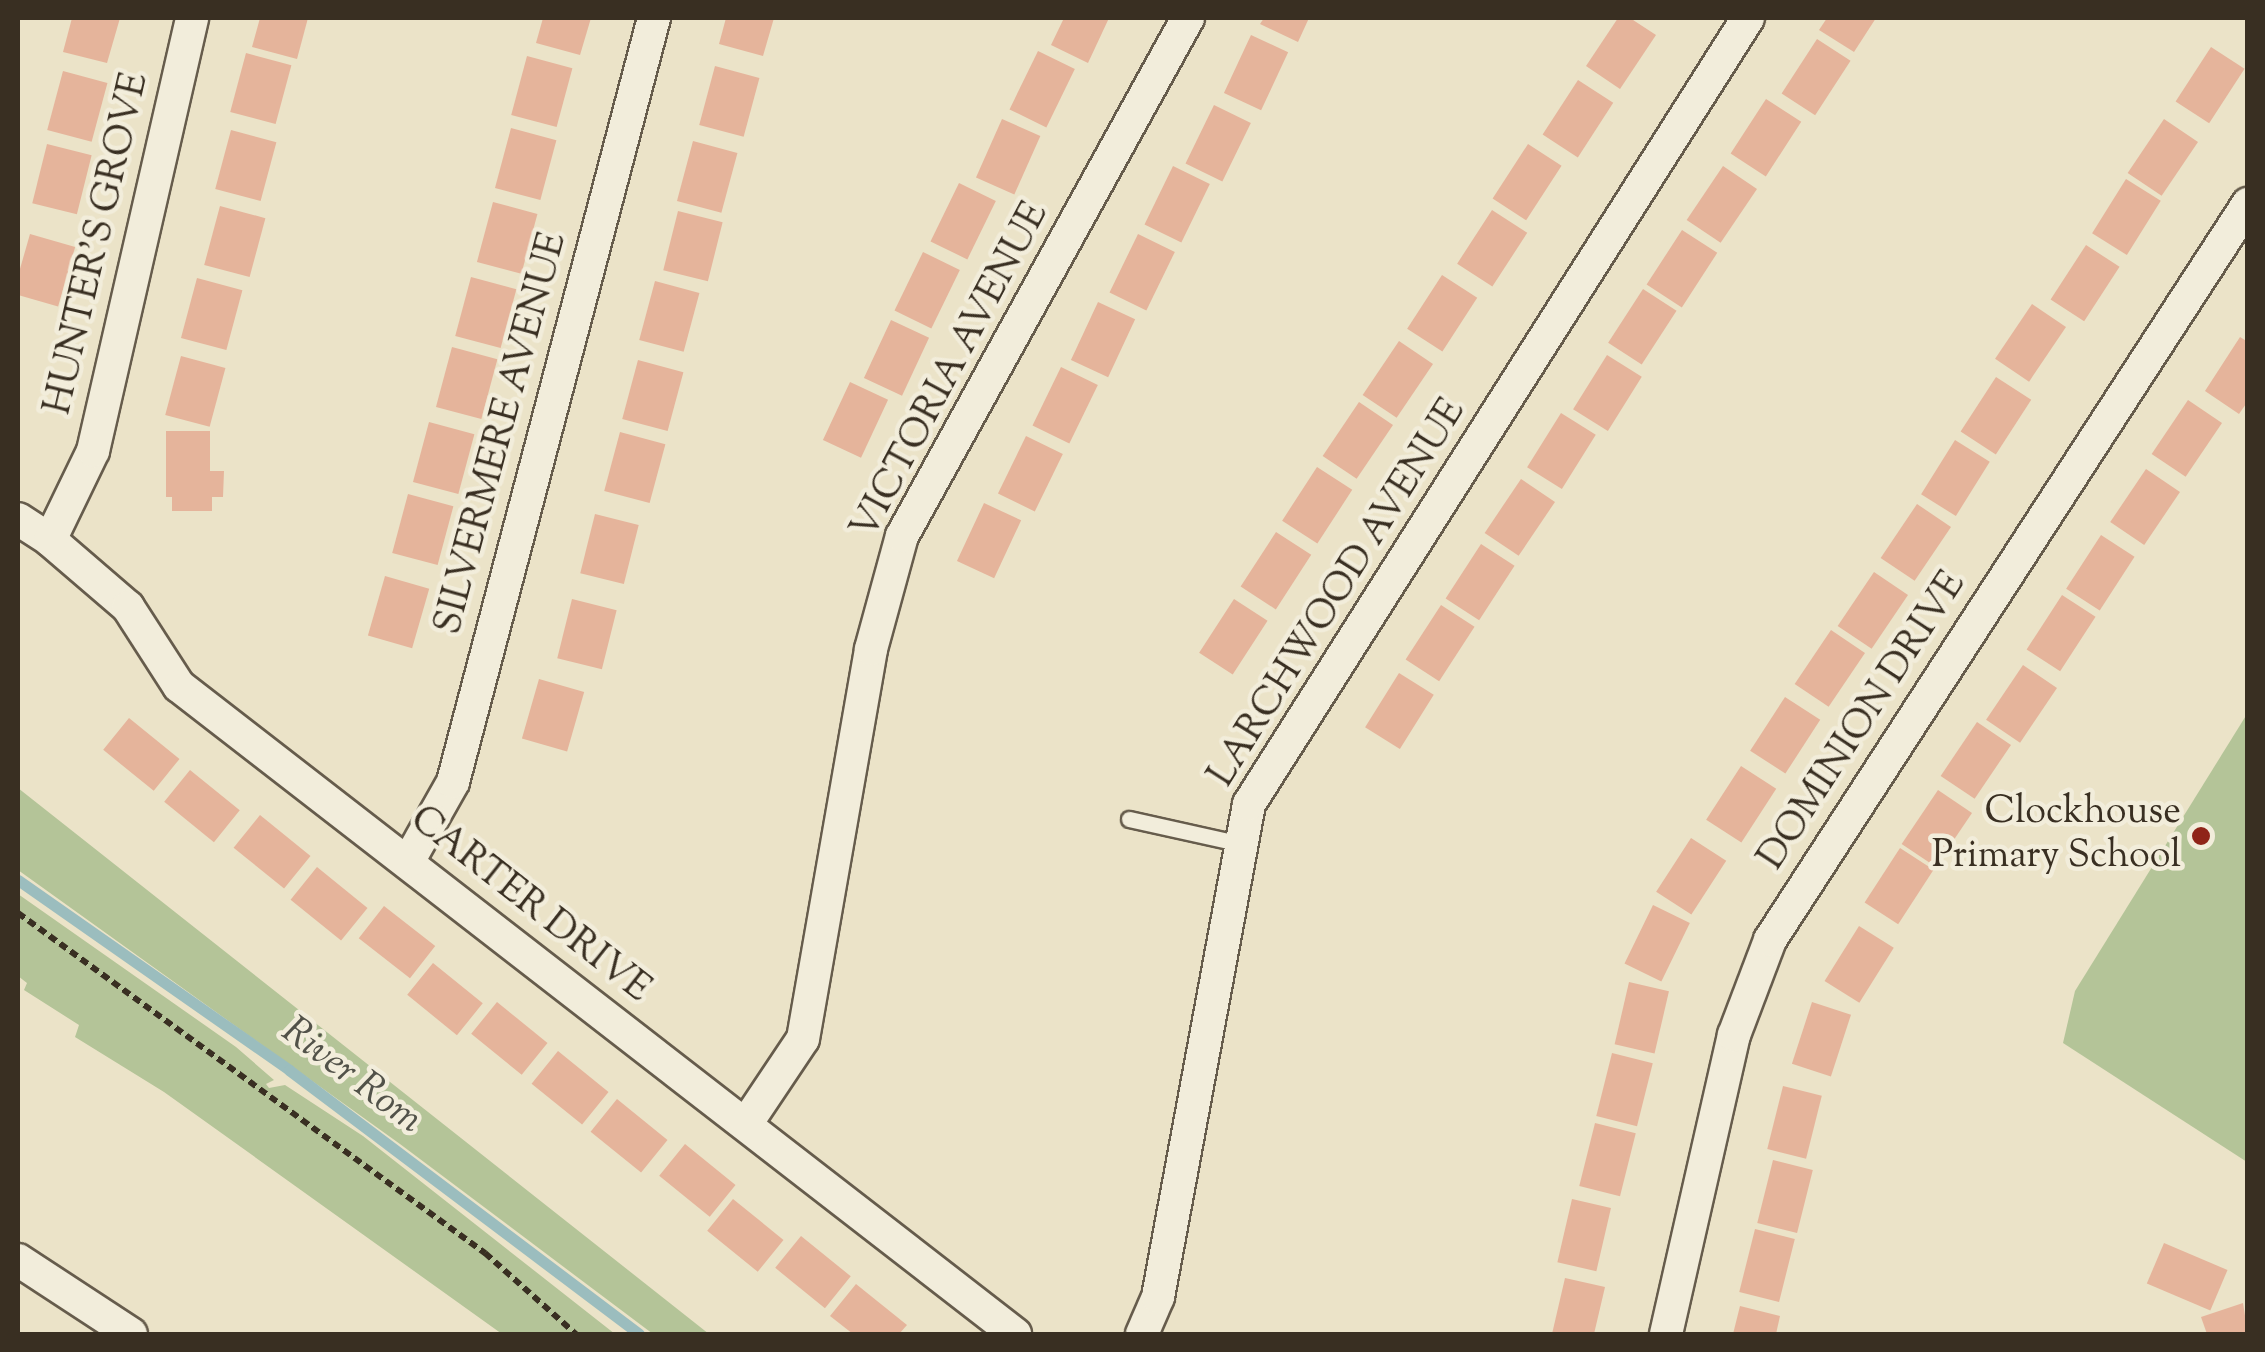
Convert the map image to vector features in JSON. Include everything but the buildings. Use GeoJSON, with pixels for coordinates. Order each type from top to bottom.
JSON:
{"type":"FeatureCollection","features":[{"type":"Feature","properties":{"kind":"street","name":"HUNTER'S GROVE"},"geometry":{"type":"LineString","coordinates":[[50,540],[93,451],[192,18]]}},
{"type":"Feature","properties":{"kind":"street","name":"SILVERMERE AVENUE"},"geometry":{"type":"LineString","coordinates":[[408,862],[453,782],[654,18]]}},
{"type":"Feature","properties":{"kind":"street","name":"VICTORIA AVENUE"},"geometry":{"type":"LineString","coordinates":[[746,1124],[803,1039],[871,649],[902,536],[1188,18]]}},
{"type":"Feature","properties":{"kind":"street","name":"LARCHWOOD AVENUE"},"geometry":{"type":"LineString","coordinates":[[1142,1334],[1158,1297],[1249,804],[1748,18]]}},
{"type":"Feature","properties":{"kind":"street","name":"DOMINION DRIVE"},"geometry":{"type":"LineString","coordinates":[[1666,1334],[1734,1035],[1770,940],[2248,204]]}},
{"type":"Feature","properties":{"kind":"street","name":"CARTER DRIVE"},"geometry":{"type":"LineString","coordinates":[[18,519],[50,540],[128,607],[179,686],[1016,1334]]}},
{"type":"Feature","properties":{"kind":"street"},"geometry":{"type":"LineString","coordinates":[[18,1260],[130,1334]]}},
{"type":"Feature","properties":{"kind":"lane"},"geometry":{"type":"LineString","coordinates":[[1129,818],[1242,844]]}},
{"type":"Feature","properties":{"kind":"path"},"geometry":{"type":"LineString","coordinates":[[18,913],[485,1254],[576,1334]]}},
{"type":"Feature","properties":{"kind":"green space","name":"Clockhouse Primary School"},"geometry":{"type":"Polygon","coordinates":[[[2247,714],[2248,1162],[2063,1043],[2075,991],[2247,714]]]}},
{"type":"Feature","properties":{"kind":"green space"},"geometry":{"type":"Polygon","coordinates":[[[18,788],[709,1334],[653,1334],[400,1144],[18,870],[18,788]]]}},
{"type":"Feature","properties":{"kind":"green space"},"geometry":{"type":"Polygon","coordinates":[[[18,894],[236,1047],[274,1080],[266,1084],[269,1088],[285,1085],[363,1136],[615,1334],[502,1334],[164,1092],[75,1037],[79,1025],[24,990],[27,983],[18,976],[18,894]]]}},
{"type":"Feature","properties":{"kind":"waterway","name":"River Rom"},"geometry":{"type":"LineString","coordinates":[[18,880],[289,1070],[639,1334]]}},
{"type":"Feature","properties":{"kind":"place","name":"Clockhouse Primary School"},"geometry":{"type":"Point","coordinates":[2201,836]}}]}
